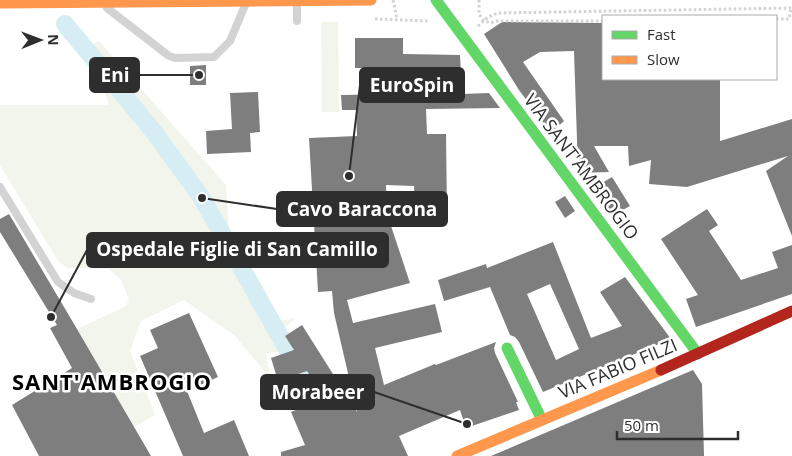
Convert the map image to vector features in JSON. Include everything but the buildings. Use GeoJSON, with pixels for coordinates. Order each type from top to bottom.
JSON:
{"type":"FeatureCollection","features":[{"type":"Feature","properties":{"kind":"street"},"geometry":{"type":"LineString","coordinates":[[0,3],[371,0]]}},
{"type":"Feature","properties":{"kind":"street","name":"VIA SANT'AMBROGIO"},"geometry":{"type":"LineString","coordinates":[[436,0],[698,354]]}},
{"type":"Feature","properties":{"kind":"street","name":"VIA FABIO FILZI"},"geometry":{"type":"LineString","coordinates":[[457,456],[698,354],[792,311]]}},
{"type":"Feature","properties":{"kind":"street"},"geometry":{"type":"LineString","coordinates":[[507,348],[542,420]]}},
{"type":"Feature","properties":{"kind":"lane"},"geometry":{"type":"LineString","coordinates":[[297,0],[297,20]]}},
{"type":"Feature","properties":{"kind":"lane"},"geometry":{"type":"LineString","coordinates":[[98,2],[169,56],[175,58],[214,57],[230,41],[247,1]]}},
{"type":"Feature","properties":{"kind":"lane"},"geometry":{"type":"LineString","coordinates":[[0,187],[58,282],[74,292],[91,299]]}},
{"type":"Feature","properties":{"kind":"path"},"geometry":{"type":"LineString","coordinates":[[393,0],[398,19]]}},
{"type":"Feature","properties":{"kind":"path"},"geometry":{"type":"LineString","coordinates":[[479,0],[479,14],[483,20],[490,23],[497,21],[602,21]]}},
{"type":"Feature","properties":{"kind":"path"},"geometry":{"type":"LineString","coordinates":[[476,33],[477,27],[483,20],[498,13],[792,8],[789,19],[777,19]]}},
{"type":"Feature","properties":{"kind":"path"},"geometry":{"type":"LineString","coordinates":[[370,19],[398,19],[435,23]]}},
{"type":"Feature","properties":{"kind":"shaded area"},"geometry":{"type":"Polygon","coordinates":[[[321,22],[338,22],[339,112],[322,112],[321,22]]]}},
{"type":"Feature","properties":{"kind":"shaded area"},"geometry":{"type":"Polygon","coordinates":[[[99,41],[226,185],[229,233],[275,322],[296,318],[273,337],[281,351],[266,354],[270,378],[235,336],[184,300],[141,321],[130,351],[155,415],[134,427],[77,329],[126,306],[129,299],[121,280],[109,269],[67,268],[58,261],[0,165],[0,105],[109,105],[89,46],[99,41]]]}},
{"type":"Feature","properties":{"kind":"waterway"},"geometry":{"type":"LineString","coordinates":[[65,24],[154,132],[202,198],[295,363],[317,416]]}},
{"type":"Feature","properties":{"kind":"traffic: fast"},"geometry":{"type":"LineString","coordinates":[[436,0],[698,354]]}},
{"type":"Feature","properties":{"kind":"traffic: fast"},"geometry":{"type":"LineString","coordinates":[[507,348],[542,420]]}},
{"type":"Feature","properties":{"kind":"traffic: slow"},"geometry":{"type":"LineString","coordinates":[[0,3],[371,0]]}},
{"type":"Feature","properties":{"kind":"traffic: slow"},"geometry":{"type":"LineString","coordinates":[[457,456],[661,370]]}},
{"type":"Feature","properties":{"kind":"traffic: jam"},"geometry":{"type":"LineString","coordinates":[[661,370],[792,311]]}},
{"type":"Feature","properties":{"kind":"place","name":"Eni"},"geometry":{"type":"Point","coordinates":[199,75]}},
{"type":"Feature","properties":{"kind":"place","name":"EuroSpin"},"geometry":{"type":"Point","coordinates":[349,176]}},
{"type":"Feature","properties":{"kind":"place","name":"Cavo Baraccona"},"geometry":{"type":"Point","coordinates":[202,198]}},
{"type":"Feature","properties":{"kind":"place","name":"Ospedale Figlie di San Camillo"},"geometry":{"type":"Point","coordinates":[51,317]}},
{"type":"Feature","properties":{"kind":"place","name":"Morabeer"},"geometry":{"type":"Point","coordinates":[467,424]}},
{"type":"Feature","properties":{"kind":"district","name":"SANT'AMBROGIO"},"geometry":{"type":"Point","coordinates":[112,382]}}]}
